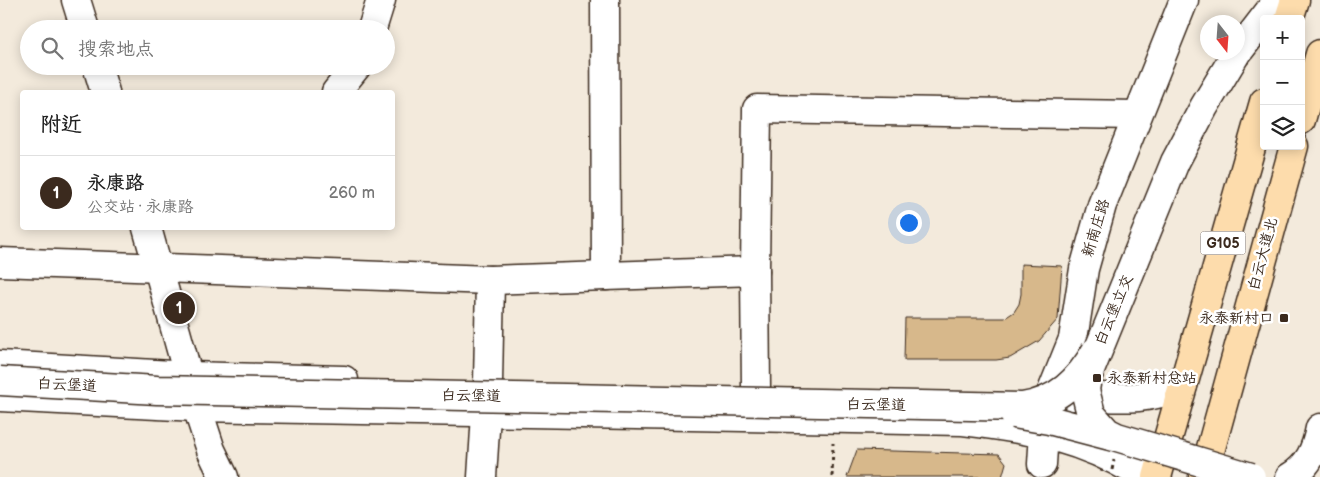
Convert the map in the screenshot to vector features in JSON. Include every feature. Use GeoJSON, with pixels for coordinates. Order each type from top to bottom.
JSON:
{"type":"FeatureCollection","features":[{"type":"Feature","properties":{"kind":"highway"},"geometry":{"type":"LineString","coordinates":[[1290,15],[1295,0]]}},
{"type":"Feature","properties":{"kind":"highway"},"geometry":{"type":"LineString","coordinates":[[1305,106],[1320,54]]}},
{"type":"Feature","properties":{"kind":"highway","name":"G105"},"geometry":{"type":"LineString","coordinates":[[1157,477],[1263,105]]}},
{"type":"Feature","properties":{"kind":"highway","name":"白云大道北"},"geometry":{"type":"LineString","coordinates":[[1203,477],[1293,150]]}},
{"type":"Feature","properties":{"kind":"street"},"geometry":{"type":"LineString","coordinates":[[76,0],[82,20]]}},
{"type":"Feature","properties":{"kind":"street"},"geometry":{"type":"LineString","coordinates":[[375,20],[381,0]]}},
{"type":"Feature","properties":{"kind":"street"},"geometry":{"type":"LineString","coordinates":[[605,0],[606,276]]}},
{"type":"Feature","properties":{"kind":"street","name":"新南庄路"},"geometry":{"type":"LineString","coordinates":[[1042,464],[1044,433],[1050,396],[1073,339],[1084,269],[1102,205],[1184,0]]}},
{"type":"Feature","properties":{"kind":"street","name":"白云堡立交"},"geometry":{"type":"LineString","coordinates":[[1245,41],[1278,0]]}},
{"type":"Feature","properties":{"kind":"street","name":"白云堡立交"},"geometry":{"type":"LineString","coordinates":[[1233,60],[1182,148],[1096,351],[1087,378],[1087,401],[1091,414],[1107,432],[1116,448],[1251,477]]}},
{"type":"Feature","properties":{"kind":"street"},"geometry":{"type":"LineString","coordinates":[[100,75],[104,90]]}},
{"type":"Feature","properties":{"kind":"street"},"geometry":{"type":"LineString","coordinates":[[338,90],[350,75]]}},
{"type":"Feature","properties":{"kind":"street"},"geometry":{"type":"LineString","coordinates":[[756,390],[757,109],[1137,115]]}},
{"type":"Feature","properties":{"kind":"street"},"geometry":{"type":"LineString","coordinates":[[149,230],[211,450],[224,477]]}},
{"type":"Feature","properties":{"kind":"street"},"geometry":{"type":"LineString","coordinates":[[0,262],[490,280],[755,270]]}},
{"type":"Feature","properties":{"kind":"street"},"geometry":{"type":"LineString","coordinates":[[482,477],[488,384],[490,280]]}},
{"type":"Feature","properties":{"kind":"street"},"geometry":{"type":"LineString","coordinates":[[943,406],[1022,407],[1046,401],[1069,387],[1080,377],[1096,351]]}},
{"type":"Feature","properties":{"kind":"street"},"geometry":{"type":"LineString","coordinates":[[0,365],[189,376],[1139,398],[1156,396],[1183,385]]}},
{"type":"Feature","properties":{"kind":"street","name":"白云堡道"},"geometry":{"type":"LineString","coordinates":[[0,381],[157,390],[943,406]]}},
{"type":"Feature","properties":{"kind":"street"},"geometry":{"type":"LineString","coordinates":[[0,397],[198,407],[963,421],[1044,433],[1102,452],[1145,477]]}},
{"type":"Feature","properties":{"kind":"street"},"geometry":{"type":"LineString","coordinates":[[943,406],[1049,420],[1116,448]]}},
{"type":"Feature","properties":{"kind":"street"},"geometry":{"type":"LineString","coordinates":[[1290,477],[1307,464],[1317,444],[1320,428]]}},
{"type":"Feature","properties":{"kind":"path"},"geometry":{"type":"LineString","coordinates":[[832,443],[832,477]]}},
{"type":"Feature","properties":{"kind":"path"},"geometry":{"type":"LineString","coordinates":[[1112,470],[1116,448]]}},
{"type":"Feature","properties":{"kind":"building"},"geometry":{"type":"Polygon","coordinates":[[[1021,264],[1062,266],[1058,319],[1039,341],[1010,358],[996,360],[904,360],[905,318],[1005,318],[1014,312],[1019,304],[1021,294],[1021,264]]]}},
{"type":"Feature","properties":{"kind":"building"},"geometry":{"type":"Polygon","coordinates":[[[857,450],[999,454],[1006,463],[1002,477],[847,477],[857,450]]]}},
{"type":"Feature","properties":{"kind":"place","name":"永康路"},"geometry":{"type":"Point","coordinates":[179,308]}},
{"type":"Feature","properties":{"kind":"place","name":"永泰新村口"},"geometry":{"type":"Point","coordinates":[1284,318]}},
{"type":"Feature","properties":{"kind":"place","name":"永泰新村总站"},"geometry":{"type":"Point","coordinates":[1097,378]}}]}
